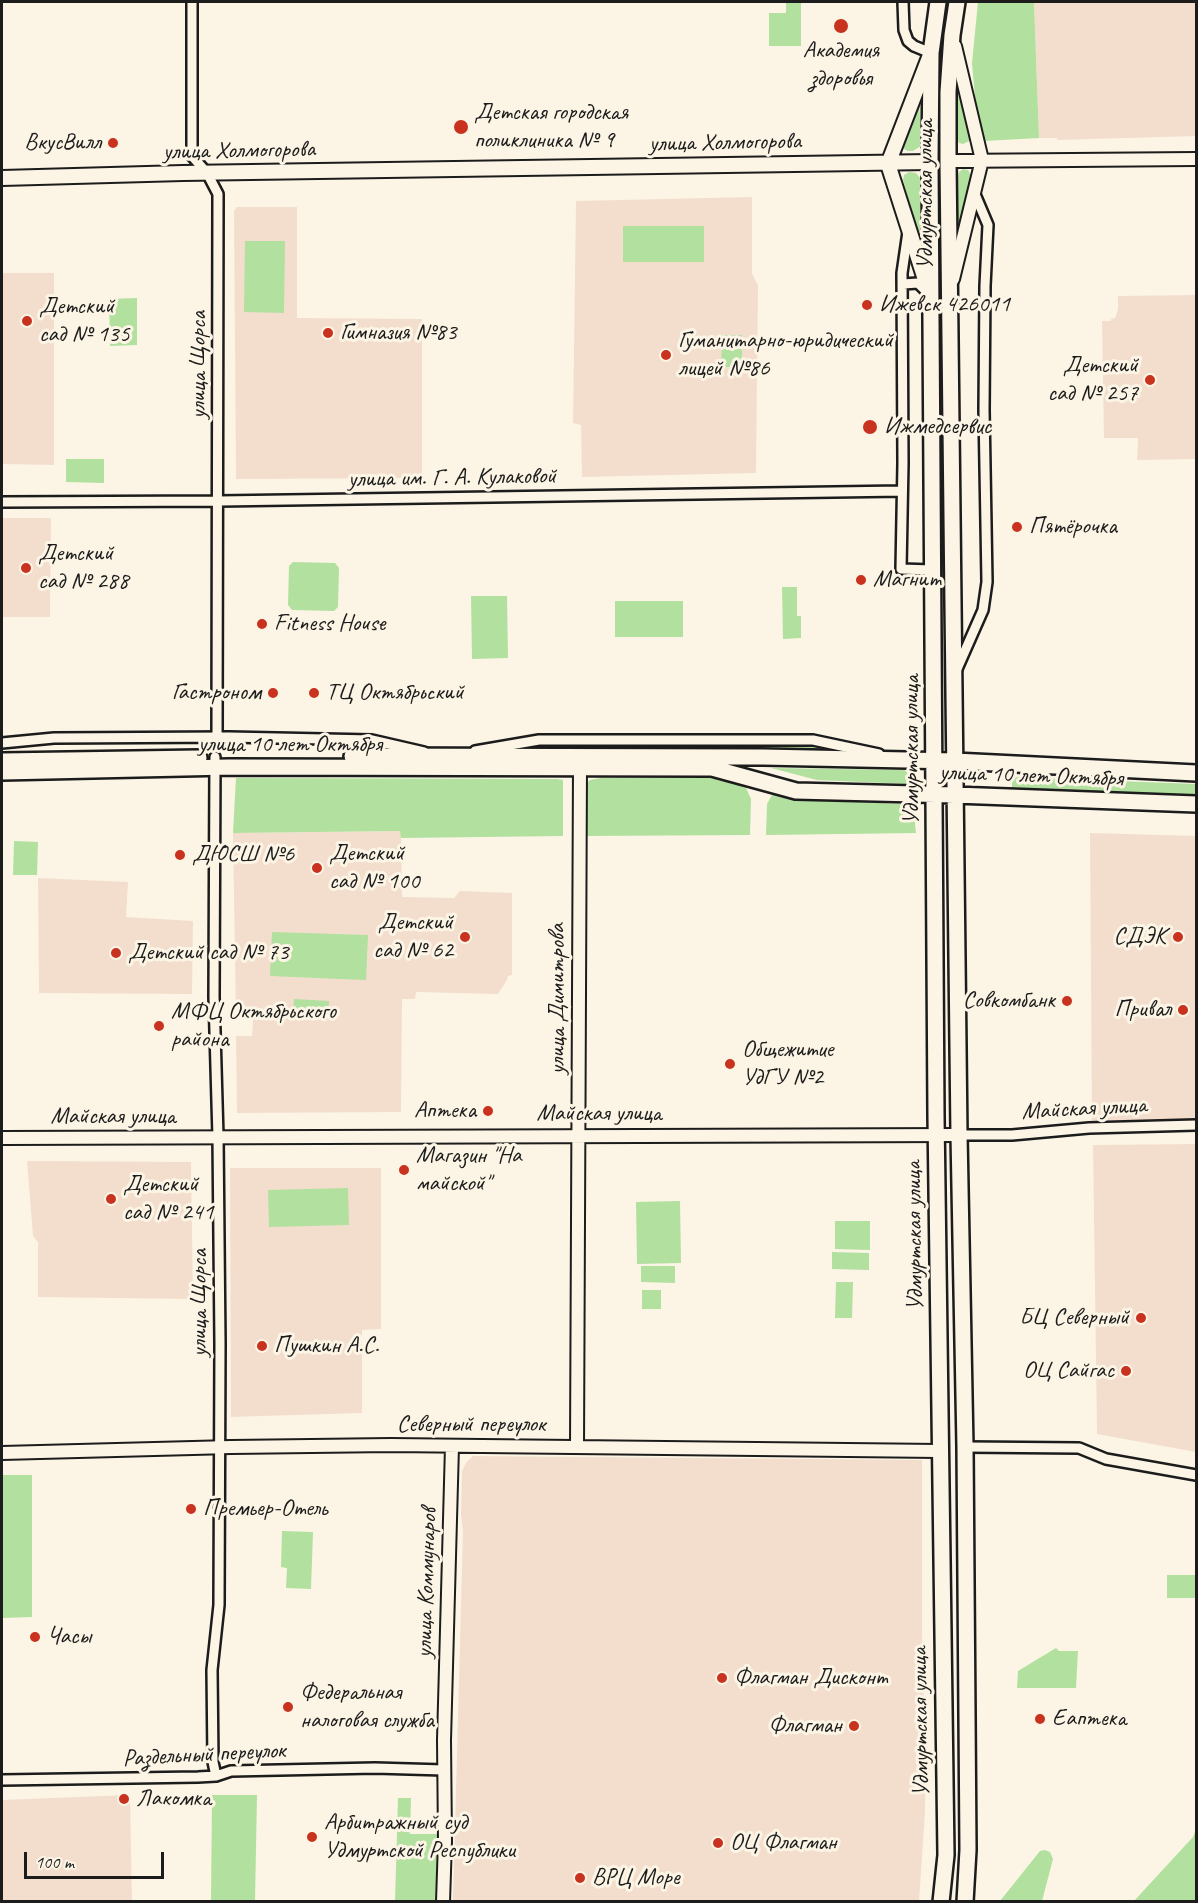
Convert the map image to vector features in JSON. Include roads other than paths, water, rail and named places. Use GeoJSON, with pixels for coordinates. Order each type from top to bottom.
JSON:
{"type":"FeatureCollection","features":[{"type":"Feature","properties":{"kind":"main road","name":"Удмуртская улица"},"geometry":{"type":"LineString","coordinates":[[938,2],[931,53],[930,162],[936,1135],[946,1855],[941,1902]]}},
{"type":"Feature","properties":{"kind":"main road","name":"Удмуртская улица"},"geometry":{"type":"LineString","coordinates":[[957,2],[948,92],[948,161],[959,1134],[965,1447],[968,1850],[965,1902]]}},
{"type":"Feature","properties":{"kind":"main road"},"geometry":{"type":"LineString","coordinates":[[931,53],[888,164],[931,297]]}},
{"type":"Feature","properties":{"kind":"main road","name":"улица Холмогорова"},"geometry":{"type":"LineString","coordinates":[[2,178],[183,173],[888,164],[948,161]]}},
{"type":"Feature","properties":{"kind":"main road","name":"улица 10 лет Октября"},"geometry":{"type":"LineString","coordinates":[[2,772],[215,762],[442,756],[712,768],[796,791],[1197,804]]}},
{"type":"Feature","properties":{"kind":"main road","name":"улица 10 лет Октября"},"geometry":{"type":"LineString","coordinates":[[2,762],[580,762],[763,757],[934,760],[1197,773]]}},
{"type":"Feature","properties":{"kind":"main road"},"geometry":{"type":"LineString","coordinates":[[937,1186],[943,1180],[949,1179],[954,1179],[960,1185]]}},
{"type":"Feature","properties":{"kind":"street"},"geometry":{"type":"LineString","coordinates":[[183,173],[192,156],[192,2]]}},
{"type":"Feature","properties":{"kind":"street"},"geometry":{"type":"LineString","coordinates":[[903,2],[903,30],[908,41],[931,53]]}},
{"type":"Feature","properties":{"kind":"street"},"geometry":{"type":"LineString","coordinates":[[950,295],[982,160],[952,35]]}},
{"type":"Feature","properties":{"kind":"street","name":"улица Щорса"},"geometry":{"type":"LineString","coordinates":[[192,156],[207,173],[218,194],[217,737]]}},
{"type":"Feature","properties":{"kind":"street","name":"улица Холмогорова"},"geometry":{"type":"LineString","coordinates":[[948,161],[1197,159]]}},
{"type":"Feature","properties":{"kind":"street"},"geometry":{"type":"LineString","coordinates":[[218,194],[222,173]]}},
{"type":"Feature","properties":{"kind":"street","name":"Удмуртская улица"},"geometry":{"type":"LineString","coordinates":[[954,677],[983,610],[987,582],[984,410],[988,225],[974,192]]}},
{"type":"Feature","properties":{"kind":"street","name":"Удмуртская улица"},"geometry":{"type":"LineString","coordinates":[[908,229],[902,273],[901,569],[932,570]]}},
{"type":"Feature","properties":{"kind":"street"},"geometry":{"type":"LineString","coordinates":[[903,284],[918,283],[931,297]]}},
{"type":"Feature","properties":{"kind":"street","name":"улица им. Г. А. Кулаковой"},"geometry":{"type":"LineString","coordinates":[[2,502],[219,501],[903,490]]}},
{"type":"Feature","properties":{"kind":"street","name":"улица 10 лет Октября"},"geometry":{"type":"LineString","coordinates":[[2,742],[54,738],[217,737],[372,740],[442,756],[539,740],[813,740],[911,760]]}},
{"type":"Feature","properties":{"kind":"street","name":"улица Щорса"},"geometry":{"type":"LineString","coordinates":[[215,762],[214,997],[218,1137],[219,1605],[212,1670],[213,1762],[216,1776]]}},
{"type":"Feature","properties":{"kind":"street","name":"улица Димитрова"},"geometry":{"type":"LineString","coordinates":[[577,1447],[580,762]]}},
{"type":"Feature","properties":{"kind":"street","name":"Майская улица"},"geometry":{"type":"LineString","coordinates":[[2,1138],[936,1135],[1012,1134],[1089,1128],[1197,1125]]}},
{"type":"Feature","properties":{"kind":"street","name":"Северный переулок"},"geometry":{"type":"LineString","coordinates":[[2,1453],[219,1447],[452,1446],[939,1451]]}},
{"type":"Feature","properties":{"kind":"street","name":"улица Коммунаров"},"geometry":{"type":"LineString","coordinates":[[443,1902],[452,1446]]}},
{"type":"Feature","properties":{"kind":"street"},"geometry":{"type":"LineString","coordinates":[[965,1447],[1079,1448],[1107,1459],[1197,1475]]}},
{"type":"Feature","properties":{"kind":"street","name":"Раздельный переулок"},"geometry":{"type":"LineString","coordinates":[[2,1780],[216,1776],[231,1771],[375,1768],[444,1770]]}},
{"type":"Feature","properties":{"kind":"place","name":"Академия здоровья"},"geometry":{"type":"Point","coordinates":[841,26]}},
{"type":"Feature","properties":{"kind":"place","name":"Детская городская поликлиника № 9"},"geometry":{"type":"Point","coordinates":[461,127]}},
{"type":"Feature","properties":{"kind":"place","name":"ВкусВилл"},"geometry":{"type":"Point","coordinates":[113,143]}},
{"type":"Feature","properties":{"kind":"place","name":"Ижевск 426011"},"geometry":{"type":"Point","coordinates":[867,305]}},
{"type":"Feature","properties":{"kind":"place","name":"Детский сад № 135"},"geometry":{"type":"Point","coordinates":[27,321]}},
{"type":"Feature","properties":{"kind":"place","name":"Гимназия №83"},"geometry":{"type":"Point","coordinates":[328,333]}},
{"type":"Feature","properties":{"kind":"place","name":"Гуманитарно-юридический лицей №86"},"geometry":{"type":"Point","coordinates":[666,355]}},
{"type":"Feature","properties":{"kind":"place","name":"Детский сад № 257"},"geometry":{"type":"Point","coordinates":[1150,380]}},
{"type":"Feature","properties":{"kind":"place","name":"Ижмедсервис"},"geometry":{"type":"Point","coordinates":[870,427]}},
{"type":"Feature","properties":{"kind":"place","name":"Пятёрочка"},"geometry":{"type":"Point","coordinates":[1017,527]}},
{"type":"Feature","properties":{"kind":"place","name":"Детский сад № 288"},"geometry":{"type":"Point","coordinates":[26,568]}},
{"type":"Feature","properties":{"kind":"place","name":"Магнит"},"geometry":{"type":"Point","coordinates":[861,580]}},
{"type":"Feature","properties":{"kind":"place","name":"Fitness House"},"geometry":{"type":"Point","coordinates":[262,624]}},
{"type":"Feature","properties":{"kind":"place","name":"Гастроном"},"geometry":{"type":"Point","coordinates":[273,693]}},
{"type":"Feature","properties":{"kind":"place","name":"ТЦ Октябрьский"},"geometry":{"type":"Point","coordinates":[314,693]}},
{"type":"Feature","properties":{"kind":"place","name":"ДЮСШ №6"},"geometry":{"type":"Point","coordinates":[180,855]}},
{"type":"Feature","properties":{"kind":"place","name":"Детский сад № 100"},"geometry":{"type":"Point","coordinates":[317,868]}},
{"type":"Feature","properties":{"kind":"place","name":"Детский сад № 62"},"geometry":{"type":"Point","coordinates":[465,937]}},
{"type":"Feature","properties":{"kind":"place","name":"СДЭК"},"geometry":{"type":"Point","coordinates":[1178,937]}},
{"type":"Feature","properties":{"kind":"place","name":"Детский сад № 73"},"geometry":{"type":"Point","coordinates":[116,953]}},
{"type":"Feature","properties":{"kind":"place","name":"Совкомбанк"},"geometry":{"type":"Point","coordinates":[1067,1001]}},
{"type":"Feature","properties":{"kind":"place","name":"Привал"},"geometry":{"type":"Point","coordinates":[1183,1010]}},
{"type":"Feature","properties":{"kind":"place","name":"МФЦ Октябрьского района"},"geometry":{"type":"Point","coordinates":[159,1026]}},
{"type":"Feature","properties":{"kind":"place","name":"Общежитие УдГУ №2"},"geometry":{"type":"Point","coordinates":[730,1064]}},
{"type":"Feature","properties":{"kind":"place","name":"Аптека"},"geometry":{"type":"Point","coordinates":[488,1111]}},
{"type":"Feature","properties":{"kind":"place","name":"Магазин \"На майской\""},"geometry":{"type":"Point","coordinates":[404,1170]}},
{"type":"Feature","properties":{"kind":"place","name":"Детский сад № 241"},"geometry":{"type":"Point","coordinates":[111,1199]}},
{"type":"Feature","properties":{"kind":"place","name":"БЦ Северный"},"geometry":{"type":"Point","coordinates":[1141,1318]}},
{"type":"Feature","properties":{"kind":"place","name":"Пушкин А.С."},"geometry":{"type":"Point","coordinates":[262,1346]}},
{"type":"Feature","properties":{"kind":"place","name":"ОЦ Сайгас"},"geometry":{"type":"Point","coordinates":[1126,1371]}},
{"type":"Feature","properties":{"kind":"place","name":"Премьер-Отель"},"geometry":{"type":"Point","coordinates":[191,1509]}},
{"type":"Feature","properties":{"kind":"place","name":"Часы"},"geometry":{"type":"Point","coordinates":[35,1637]}},
{"type":"Feature","properties":{"kind":"place","name":"Флагман Дисконт"},"geometry":{"type":"Point","coordinates":[722,1678]}},
{"type":"Feature","properties":{"kind":"place","name":"Федеральная налоговая служба"},"geometry":{"type":"Point","coordinates":[288,1707]}},
{"type":"Feature","properties":{"kind":"place","name":"Еаптека"},"geometry":{"type":"Point","coordinates":[1040,1719]}},
{"type":"Feature","properties":{"kind":"place","name":"Флагман"},"geometry":{"type":"Point","coordinates":[854,1726]}},
{"type":"Feature","properties":{"kind":"place","name":"Лакомка"},"geometry":{"type":"Point","coordinates":[124,1799]}},
{"type":"Feature","properties":{"kind":"place","name":"Арбитражный суд Удмуртской Республики"},"geometry":{"type":"Point","coordinates":[312,1837]}},
{"type":"Feature","properties":{"kind":"place","name":"ОЦ Флагман"},"geometry":{"type":"Point","coordinates":[718,1843]}},
{"type":"Feature","properties":{"kind":"place","name":"ВРЦ Море"},"geometry":{"type":"Point","coordinates":[580,1878]}}]}
